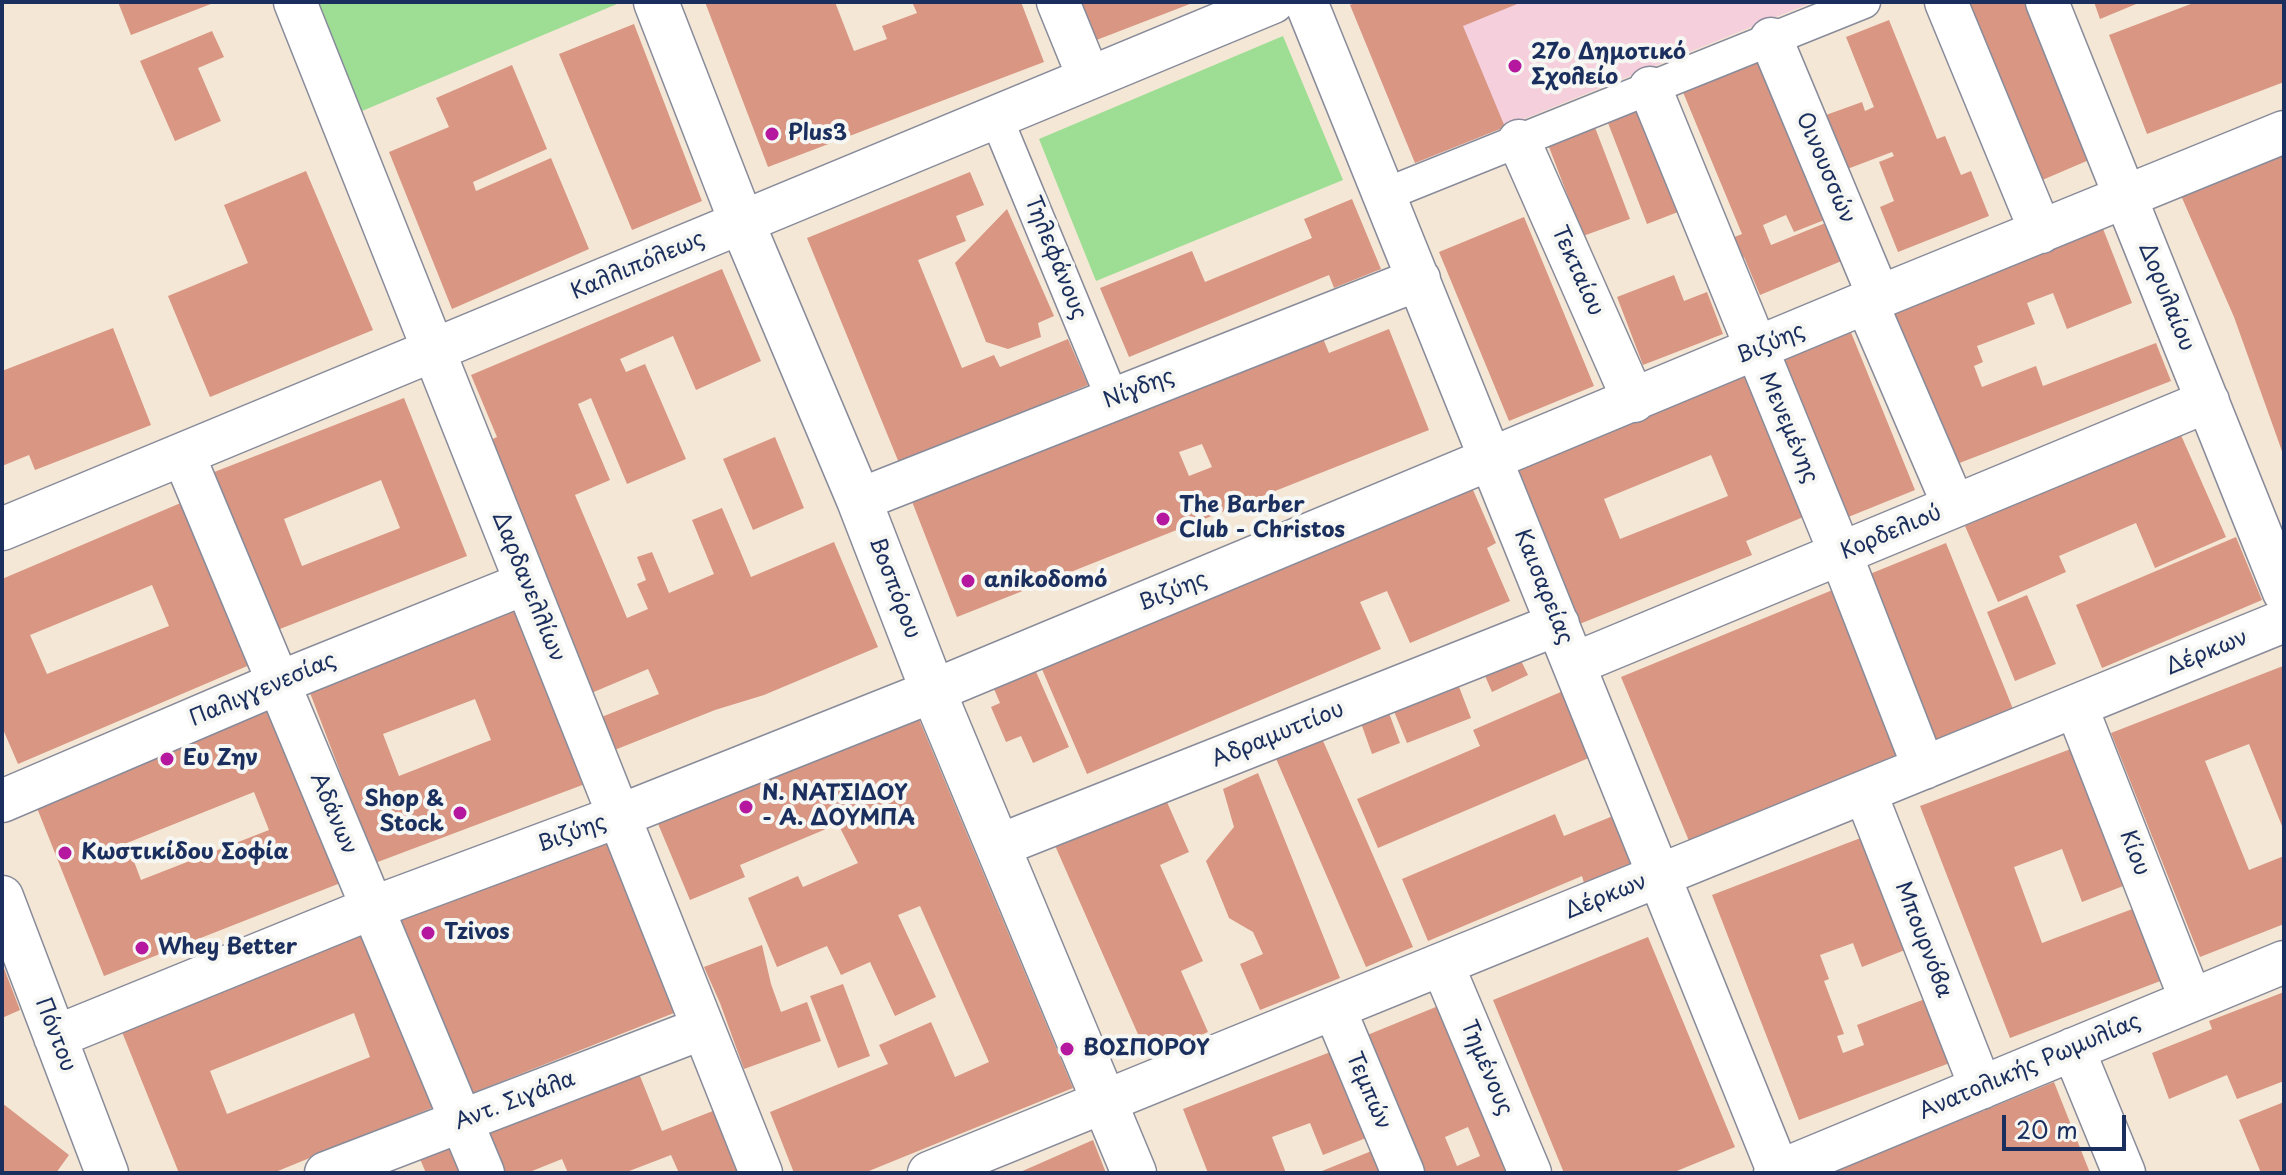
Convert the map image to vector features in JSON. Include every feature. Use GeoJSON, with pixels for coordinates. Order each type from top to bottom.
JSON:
{"type":"FeatureCollection","features":[{"type":"Feature","properties":{"kind":"street","name":"Δαρδανελλίων"},"geometry":{"type":"LineString","coordinates":[[295,2],[761,1173]]}},
{"type":"Feature","properties":{"kind":"street","name":"Βοσπόρου"},"geometry":{"type":"LineString","coordinates":[[656,2],[742,223],[859,500],[933,691],[1134,1173]]}},
{"type":"Feature","properties":{"kind":"street"},"geometry":{"type":"LineString","coordinates":[[1058,2],[1089,78]]}},
{"type":"Feature","properties":{"kind":"street","name":"Καλλιπόλεως"},"geometry":{"type":"LineString","coordinates":[[2,529],[1273,2]]}},
{"type":"Feature","properties":{"kind":"street","name":"Καισαρείας"},"geometry":{"type":"LineString","coordinates":[[1306,2],[1777,1173]]}},
{"type":"Feature","properties":{"kind":"street"},"geometry":{"type":"LineString","coordinates":[[1384,195],[1864,2]]}},
{"type":"Feature","properties":{"kind":"street"},"geometry":{"type":"LineString","coordinates":[[1946,2],[2041,232]]}},
{"type":"Feature","properties":{"kind":"street","name":"Δορυλαίου"},"geometry":{"type":"LineString","coordinates":[[2047,2],[2284,592]]}},
{"type":"Feature","properties":{"kind":"street","name":"Οινουσσών"},"geometry":{"type":"LineString","coordinates":[[1771,39],[1954,506]]}},
{"type":"Feature","properties":{"kind":"street","name":"Μενεμένης"},"geometry":{"type":"LineString","coordinates":[[1650,88],[1841,555],[1924,768]]}},
{"type":"Feature","properties":{"kind":"street","name":"Τηλεφάνους"},"geometry":{"type":"LineString","coordinates":[[996,117],[1113,400]]}},
{"type":"Feature","properties":{"kind":"street","name":"Βιζύης"},"geometry":{"type":"LineString","coordinates":[[55,1037],[372,908],[619,816],[933,691],[2284,132]]}},
{"type":"Feature","properties":{"kind":"street","name":"Τεκταίου"},"geometry":{"type":"LineString","coordinates":[[1519,141],[1634,401]]}},
{"type":"Feature","properties":{"kind":"street","name":"Νίγδης"},"geometry":{"type":"LineString","coordinates":[[859,500],[1419,279]]}},
{"type":"Feature","properties":{"kind":"street","name":"Κορδελιού"},"geometry":{"type":"LineString","coordinates":[[1574,664],[2208,401]]}},
{"type":"Feature","properties":{"kind":"street","name":"Αδάνων"},"geometry":{"type":"LineString","coordinates":[[183,454],[483,1173]]}},
{"type":"Feature","properties":{"kind":"street","name":"Παλιγγενεσίας"},"geometry":{"type":"LineString","coordinates":[[2,801],[278,683],[526,583]]}},
{"type":"Feature","properties":{"kind":"street","name":"Δέρκων"},"geometry":{"type":"LineString","coordinates":[[929,1173],[2284,621]]}},
{"type":"Feature","properties":{"kind":"street","name":"Αδραμυττίου"},"geometry":{"type":"LineString","coordinates":[[998,846],[1558,624]]}},
{"type":"Feature","properties":{"kind":"street","name":"Κίου"},"geometry":{"type":"LineString","coordinates":[[2076,706],[2191,1000]]}},
{"type":"Feature","properties":{"kind":"street","name":"Μπουρνόβα"},"geometry":{"type":"LineString","coordinates":[[1865,792],[1981,1088]]}},
{"type":"Feature","properties":{"kind":"street","name":"Πόντου"},"geometry":{"type":"LineString","coordinates":[[2,897],[107,1173]]}},
{"type":"Feature","properties":{"kind":"street","name":"Ανατολικής Ρωμυλίας"},"geometry":{"type":"LineString","coordinates":[[1777,1173],[2284,962]]}},
{"type":"Feature","properties":{"kind":"street","name":"Τημένους"},"geometry":{"type":"LineString","coordinates":[[1442,964],[1530,1173]]}},
{"type":"Feature","properties":{"kind":"street","name":"Τεμπών"},"geometry":{"type":"LineString","coordinates":[[1334,1008],[1403,1173]]}},
{"type":"Feature","properties":{"kind":"street","name":"Αντ. Σιγάλα"},"geometry":{"type":"LineString","coordinates":[[326,1173],[703,1028]]}},
{"type":"Feature","properties":{"kind":"street"},"geometry":{"type":"LineString","coordinates":[[2073,1049],[2124,1173]]}},
{"type":"Feature","properties":{"kind":"shaded area","name":"27ο Δημοτικό Σχολείο"},"geometry":{"type":"Polygon","coordinates":[[[1349,2],[1813,2],[1415,163],[1349,2]]]}},
{"type":"Feature","properties":{"kind":"green space"},"geometry":{"type":"Polygon","coordinates":[[[317,2],[616,2],[617,4],[362,111],[317,2]]]}},
{"type":"Feature","properties":{"kind":"green space"},"geometry":{"type":"Polygon","coordinates":[[[1283,36],[1343,180],[1096,281],[1039,139],[1283,36]]]}},
{"type":"Feature","properties":{"kind":"building"},"geometry":{"type":"Polygon","coordinates":[[[118,2],[216,2],[131,35],[118,2]]]}},
{"type":"Feature","properties":{"kind":"building"},"geometry":{"type":"Polygon","coordinates":[[[705,2],[835,2],[854,51],[887,39],[882,26],[917,13],[912,2],[1021,2],[1044,62],[768,167],[705,2]]]}},
{"type":"Feature","properties":{"kind":"building"},"geometry":{"type":"Polygon","coordinates":[[[1064,2],[1195,2],[1081,46],[1064,2]]]}},
{"type":"Feature","properties":{"kind":"building"},"geometry":{"type":"Polygon","coordinates":[[[1356,2],[1522,2],[1463,26],[1505,127],[1415,163],[1350,5],[1356,2]]]}},
{"type":"Feature","properties":{"kind":"building"},"geometry":{"type":"Polygon","coordinates":[[[1959,2],[2024,2],[2089,160],[2033,184],[1959,2]]]}},
{"type":"Feature","properties":{"kind":"building"},"geometry":{"type":"Polygon","coordinates":[[[2094,2],[2141,2],[2100,19],[2094,2]]]}},
{"type":"Feature","properties":{"kind":"building"},"geometry":{"type":"Polygon","coordinates":[[[2196,2],[2284,2],[2284,82],[2147,134],[2109,35],[2196,2]]]}},
{"type":"Feature","properties":{"kind":"building"},"geometry":{"type":"Polygon","coordinates":[[[1889,20],[1937,139],[1945,136],[1961,175],[1971,171],[1989,216],[1898,252],[1880,207],[1894,201],[1879,162],[1894,156],[1892,152],[1829,176],[1834,137],[1826,115],[1862,102],[1865,111],[1874,107],[1846,37],[1889,20]]]}},
{"type":"Feature","properties":{"kind":"building"},"geometry":{"type":"Polygon","coordinates":[[[634,24],[702,201],[632,230],[559,54],[634,24]]]}},
{"type":"Feature","properties":{"kind":"building"},"geometry":{"type":"Polygon","coordinates":[[[212,31],[224,57],[198,68],[221,121],[175,141],[140,61],[212,31]]]}},
{"type":"Feature","properties":{"kind":"building"},"geometry":{"type":"Polygon","coordinates":[[[1763,50],[1832,217],[1794,232],[1786,215],[1763,225],[1771,245],[1828,222],[1844,260],[1760,295],[1744,257],[1726,264],[1717,244],[1742,234],[1680,85],[1763,50]]]}},
{"type":"Feature","properties":{"kind":"building"},"geometry":{"type":"Polygon","coordinates":[[[512,65],[547,149],[473,182],[476,191],[551,158],[589,249],[452,309],[389,152],[449,127],[436,98],[512,65]]]}},
{"type":"Feature","properties":{"kind":"building"},"geometry":{"type":"Polygon","coordinates":[[[1633,98],[1678,212],[1647,224],[1603,110],[1633,98]]]}},
{"type":"Feature","properties":{"kind":"building"},"geometry":{"type":"Polygon","coordinates":[[[1591,117],[1630,219],[1583,236],[1544,134],[1591,117]]]}},
{"type":"Feature","properties":{"kind":"building"},"geometry":{"type":"Polygon","coordinates":[[[2284,146],[2283,454],[2234,317],[2179,191],[2284,146]]]}},
{"type":"Feature","properties":{"kind":"building"},"geometry":{"type":"Polygon","coordinates":[[[306,171],[373,330],[210,397],[168,296],[248,263],[224,205],[306,171]]]}},
{"type":"Feature","properties":{"kind":"building"},"geometry":{"type":"Polygon","coordinates":[[[970,172],[984,205],[956,216],[966,241],[918,260],[962,368],[994,355],[1000,367],[1068,339],[1088,385],[899,463],[807,238],[970,172]]]}},
{"type":"Feature","properties":{"kind":"building"},"geometry":{"type":"Polygon","coordinates":[[[1352,199],[1381,269],[1334,288],[1329,275],[1129,357],[1100,288],[1192,251],[1205,282],[1312,238],[1304,219],[1352,199]]]}},
{"type":"Feature","properties":{"kind":"building"},"geometry":{"type":"Polygon","coordinates":[[[1007,209],[1054,316],[1038,323],[1041,337],[1008,349],[986,342],[955,263],[1007,209]]]}},
{"type":"Feature","properties":{"kind":"building"},"geometry":{"type":"Polygon","coordinates":[[[1524,217],[1594,386],[1509,421],[1439,252],[1524,217]]]}},
{"type":"Feature","properties":{"kind":"building"},"geometry":{"type":"Polygon","coordinates":[[[2100,221],[2132,303],[2067,329],[2053,293],[2027,303],[2035,324],[1977,346],[1983,362],[1974,366],[1982,387],[2036,366],[2043,386],[2156,343],[2171,381],[1944,469],[1880,305],[2100,221]]]}},
{"type":"Feature","properties":{"kind":"building"},"geometry":{"type":"Polygon","coordinates":[[[722,269],[761,361],[696,390],[673,336],[620,359],[626,372],[645,364],[686,459],[627,484],[591,398],[578,404],[610,480],[575,495],[627,618],[648,609],[637,584],[646,580],[637,557],[652,552],[669,593],[714,574],[692,520],[722,508],[751,577],[834,542],[878,647],[764,695],[715,710],[607,753],[594,720],[659,694],[648,669],[582,697],[478,446],[497,437],[471,375],[722,269]]]}},
{"type":"Feature","properties":{"kind":"building"},"geometry":{"type":"Polygon","coordinates":[[[1674,275],[1684,301],[1707,292],[1723,334],[1643,365],[1617,297],[1674,275]]]}},
{"type":"Feature","properties":{"kind":"building"},"geometry":{"type":"Polygon","coordinates":[[[1848,325],[1915,490],[1831,524],[1764,358],[1848,325]]]}},
{"type":"Feature","properties":{"kind":"building"},"geometry":{"type":"Polygon","coordinates":[[[113,328],[151,425],[35,470],[29,455],[2,466],[2,371],[113,328]]]}},
{"type":"Feature","properties":{"kind":"building"},"geometry":{"type":"Polygon","coordinates":[[[1389,329],[1429,430],[957,617],[911,499],[1322,336],[1329,353],[1389,329]],[[1202,444],[1179,452],[1189,476],[1212,467],[1202,444]]]}},
{"type":"Feature","properties":{"kind":"building"},"geometry":{"type":"Polygon","coordinates":[[[1747,367],[1808,515],[1746,541],[1752,555],[1572,627],[1506,465],[1747,367]],[[1711,455],[1604,499],[1620,539],[1728,496],[1711,455]]]}},
{"type":"Feature","properties":{"kind":"building"},"geometry":{"type":"Polygon","coordinates":[[[404,398],[467,556],[267,634],[204,476],[404,398]],[[381,480],[284,519],[302,566],[400,528],[381,480]]]}},
{"type":"Feature","properties":{"kind":"building"},"geometry":{"type":"Polygon","coordinates":[[[2180,433],[2226,537],[2155,568],[2136,523],[2059,556],[2066,572],[1998,602],[1965,526],[2180,433]]]}},
{"type":"Feature","properties":{"kind":"building"},"geometry":{"type":"Polygon","coordinates":[[[775,437],[804,508],[753,530],[723,459],[775,437]]]}},
{"type":"Feature","properties":{"kind":"building"},"geometry":{"type":"Polygon","coordinates":[[[1467,476],[1496,543],[1487,548],[1510,601],[1410,643],[1387,591],[1360,602],[1381,649],[1087,774],[1038,660],[1467,476]]]}},
{"type":"Feature","properties":{"kind":"building"},"geometry":{"type":"Polygon","coordinates":[[[183,502],[252,664],[18,764],[2,727],[2,579],[183,502]],[[152,585],[30,635],[47,674],[169,626],[152,585]]]}},
{"type":"Feature","properties":{"kind":"building"},"geometry":{"type":"Polygon","coordinates":[[[2236,537],[2262,600],[2102,668],[2076,605],[2236,537]]]}},
{"type":"Feature","properties":{"kind":"building"},"geometry":{"type":"Polygon","coordinates":[[[1946,543],[2013,709],[1927,743],[1860,578],[1946,543]]]}},
{"type":"Feature","properties":{"kind":"building"},"geometry":{"type":"Polygon","coordinates":[[[1835,589],[1903,753],[1689,841],[1621,677],[1835,589]]]}},
{"type":"Feature","properties":{"kind":"building"},"geometry":{"type":"Polygon","coordinates":[[[2027,595],[2056,664],[2015,681],[1987,612],[2027,595]]]}},
{"type":"Feature","properties":{"kind":"building"},"geometry":{"type":"Polygon","coordinates":[[[516,605],[585,784],[375,863],[307,685],[516,605]],[[475,699],[383,734],[399,776],[491,740],[475,699]]]}},
{"type":"Feature","properties":{"kind":"building"},"geometry":{"type":"Polygon","coordinates":[[[1514,646],[1528,675],[1492,692],[1479,662],[1514,646]]]}},
{"type":"Feature","properties":{"kind":"building"},"geometry":{"type":"Polygon","coordinates":[[[1030,658],[1069,747],[1033,763],[1021,736],[1006,742],[991,707],[1000,703],[988,675],[1030,658]]]}},
{"type":"Feature","properties":{"kind":"building"},"geometry":{"type":"Polygon","coordinates":[[[2283,666],[2284,831],[2249,744],[2205,761],[2249,870],[2284,856],[2284,924],[2200,957],[2111,733],[2283,666]]]}},
{"type":"Feature","properties":{"kind":"building"},"geometry":{"type":"Polygon","coordinates":[[[1456,679],[1471,718],[1407,743],[1391,704],[1456,679]]]}},
{"type":"Feature","properties":{"kind":"building"},"geometry":{"type":"Polygon","coordinates":[[[1563,691],[1591,757],[1378,848],[1357,799],[1480,746],[1473,730],[1563,691]]]}},
{"type":"Feature","properties":{"kind":"building"},"geometry":{"type":"Polygon","coordinates":[[[1385,702],[1400,743],[1372,754],[1357,712],[1385,702]]]}},
{"type":"Feature","properties":{"kind":"building"},"geometry":{"type":"Polygon","coordinates":[[[273,707],[343,882],[104,976],[35,803],[273,707]],[[254,792],[127,843],[141,880],[269,830],[254,792]]]}},
{"type":"Feature","properties":{"kind":"building"},"geometry":{"type":"Polygon","coordinates":[[[916,712],[1073,1088],[864,1173],[794,1173],[770,1112],[888,1064],[879,1045],[931,1022],[955,1077],[989,1062],[920,906],[898,915],[936,997],[895,1016],[870,962],[841,975],[827,946],[777,967],[748,898],[798,876],[803,887],[858,863],[838,824],[740,865],[745,877],[690,900],[656,819],[916,712]]]}},
{"type":"Feature","properties":{"kind":"building"},"geometry":{"type":"Polygon","coordinates":[[[1317,727],[1413,947],[1366,967],[1271,747],[1317,727]]]}},
{"type":"Feature","properties":{"kind":"building"},"geometry":{"type":"Polygon","coordinates":[[[2084,744],[2136,881],[2082,902],[2062,849],[2014,867],[2042,943],[2143,905],[2171,977],[2010,1038],[1920,806],[2084,744]]]}},
{"type":"Feature","properties":{"kind":"building"},"geometry":{"type":"Polygon","coordinates":[[[1258,773],[1340,978],[1260,1010],[1240,964],[1263,954],[1253,932],[1229,918],[1206,861],[1234,827],[1223,789],[1258,773]]]}},
{"type":"Feature","properties":{"kind":"building"},"geometry":{"type":"Polygon","coordinates":[[[1163,793],[1189,852],[1160,865],[1203,961],[1181,971],[1208,1032],[1148,1057],[1053,841],[1163,793]]]}},
{"type":"Feature","properties":{"kind":"building"},"geometry":{"type":"Polygon","coordinates":[[[1555,814],[1564,836],[1613,816],[1634,862],[1584,883],[1582,876],[1428,941],[1402,879],[1555,814]]]}},
{"type":"Feature","properties":{"kind":"building"},"geometry":{"type":"Polygon","coordinates":[[[609,832],[679,1011],[470,1094],[400,920],[609,832]]]}},
{"type":"Feature","properties":{"kind":"building"},"geometry":{"type":"Polygon","coordinates":[[[1871,834],[1915,946],[1862,967],[1853,943],[1820,955],[1829,979],[1824,981],[1844,1034],[1837,1036],[1843,1053],[1864,1045],[1857,1025],[1938,994],[1963,1058],[1799,1120],[1712,895],[1871,834]]]}},
{"type":"Feature","properties":{"kind":"building"},"geometry":{"type":"Polygon","coordinates":[[[370,931],[439,1105],[273,1173],[179,1173],[122,1032],[370,931]],[[354,1013],[210,1071],[227,1114],[370,1057],[354,1013]]]}},
{"type":"Feature","properties":{"kind":"building"},"geometry":{"type":"Polygon","coordinates":[[[1648,937],[1735,1147],[1672,1173],[1564,1173],[1493,1000],[1648,937]]]}},
{"type":"Feature","properties":{"kind":"building"},"geometry":{"type":"Polygon","coordinates":[[[762,945],[781,1012],[807,1002],[821,1041],[744,1069],[704,967],[762,945]]]}},
{"type":"Feature","properties":{"kind":"building"},"geometry":{"type":"Polygon","coordinates":[[[2,963],[20,1010],[2,1018],[2,963]]]}},
{"type":"Feature","properties":{"kind":"building"},"geometry":{"type":"Polygon","coordinates":[[[843,984],[870,1056],[838,1068],[810,996],[843,984]]]}},
{"type":"Feature","properties":{"kind":"building"},"geometry":{"type":"Polygon","coordinates":[[[2284,992],[2284,1081],[2237,1099],[2227,1075],[2169,1099],[2152,1053],[2212,1029],[2209,1021],[2284,992]]]}},
{"type":"Feature","properties":{"kind":"building"},"geometry":{"type":"Polygon","coordinates":[[[1448,1002],[1519,1173],[1415,1173],[1360,1038],[1448,1002]],[[1468,1127],[1445,1137],[1457,1166],[1480,1156],[1468,1127]]]}},
{"type":"Feature","properties":{"kind":"building"},"geometry":{"type":"Polygon","coordinates":[[[1333,1051],[1366,1138],[1323,1155],[1310,1123],[1272,1137],[1286,1173],[1208,1173],[1183,1109],[1333,1051]]]}},
{"type":"Feature","properties":{"kind":"building"},"geometry":{"type":"Polygon","coordinates":[[[638,1071],[662,1131],[723,1107],[750,1173],[679,1173],[671,1155],[624,1173],[568,1173],[562,1159],[527,1173],[505,1173],[488,1131],[638,1071]]]}},
{"type":"Feature","properties":{"kind":"building"},"geometry":{"type":"Polygon","coordinates":[[[2054,1082],[2090,1173],[1830,1173],[2054,1082]]]}},
{"type":"Feature","properties":{"kind":"building"},"geometry":{"type":"Polygon","coordinates":[[[2284,1102],[2284,1173],[2261,1173],[2239,1120],[2284,1102]]]}},
{"type":"Feature","properties":{"kind":"building"},"geometry":{"type":"Polygon","coordinates":[[[2,1103],[69,1155],[56,1173],[2,1173],[2,1103]]]}},
{"type":"Feature","properties":{"kind":"building"},"geometry":{"type":"Polygon","coordinates":[[[454,1137],[469,1173],[426,1173],[417,1152],[454,1137]]]}},
{"type":"Feature","properties":{"kind":"building"},"geometry":{"type":"Polygon","coordinates":[[[1093,1140],[1106,1173],[1018,1173],[1093,1140]]]}},
{"type":"Feature","properties":{"kind":"building"},"geometry":{"type":"Polygon","coordinates":[[[1384,1146],[1395,1173],[1317,1173],[1384,1146]]]}},
{"type":"Feature","properties":{"kind":"place","name":"27ο Δημοτικό Σχολείο"},"geometry":{"type":"Point","coordinates":[1515,66]}},
{"type":"Feature","properties":{"kind":"place","name":"Plus3"},"geometry":{"type":"Point","coordinates":[772,134]}},
{"type":"Feature","properties":{"kind":"place","name":"The Barber Club - Christos"},"geometry":{"type":"Point","coordinates":[1163,519]}},
{"type":"Feature","properties":{"kind":"place","name":"anikoδomό"},"geometry":{"type":"Point","coordinates":[968,581]}},
{"type":"Feature","properties":{"kind":"place","name":"Ευ Ζην"},"geometry":{"type":"Point","coordinates":[167,759]}},
{"type":"Feature","properties":{"kind":"place","name":"Ν. ΝΑΤΣΙΔΟΥ - Α. ΔΟΥΜΠΑ"},"geometry":{"type":"Point","coordinates":[746,807]}},
{"type":"Feature","properties":{"kind":"place","name":"Shop & Stock"},"geometry":{"type":"Point","coordinates":[460,813]}},
{"type":"Feature","properties":{"kind":"place","name":"Κωστικίδου Σοφία"},"geometry":{"type":"Point","coordinates":[65,853]}},
{"type":"Feature","properties":{"kind":"place","name":"Tzivos"},"geometry":{"type":"Point","coordinates":[428,933]}},
{"type":"Feature","properties":{"kind":"place","name":"Whey Better"},"geometry":{"type":"Point","coordinates":[142,948]}},
{"type":"Feature","properties":{"kind":"place","name":"ΒΟΣΠΟΡΟΥ"},"geometry":{"type":"Point","coordinates":[1067,1049]}}]}
